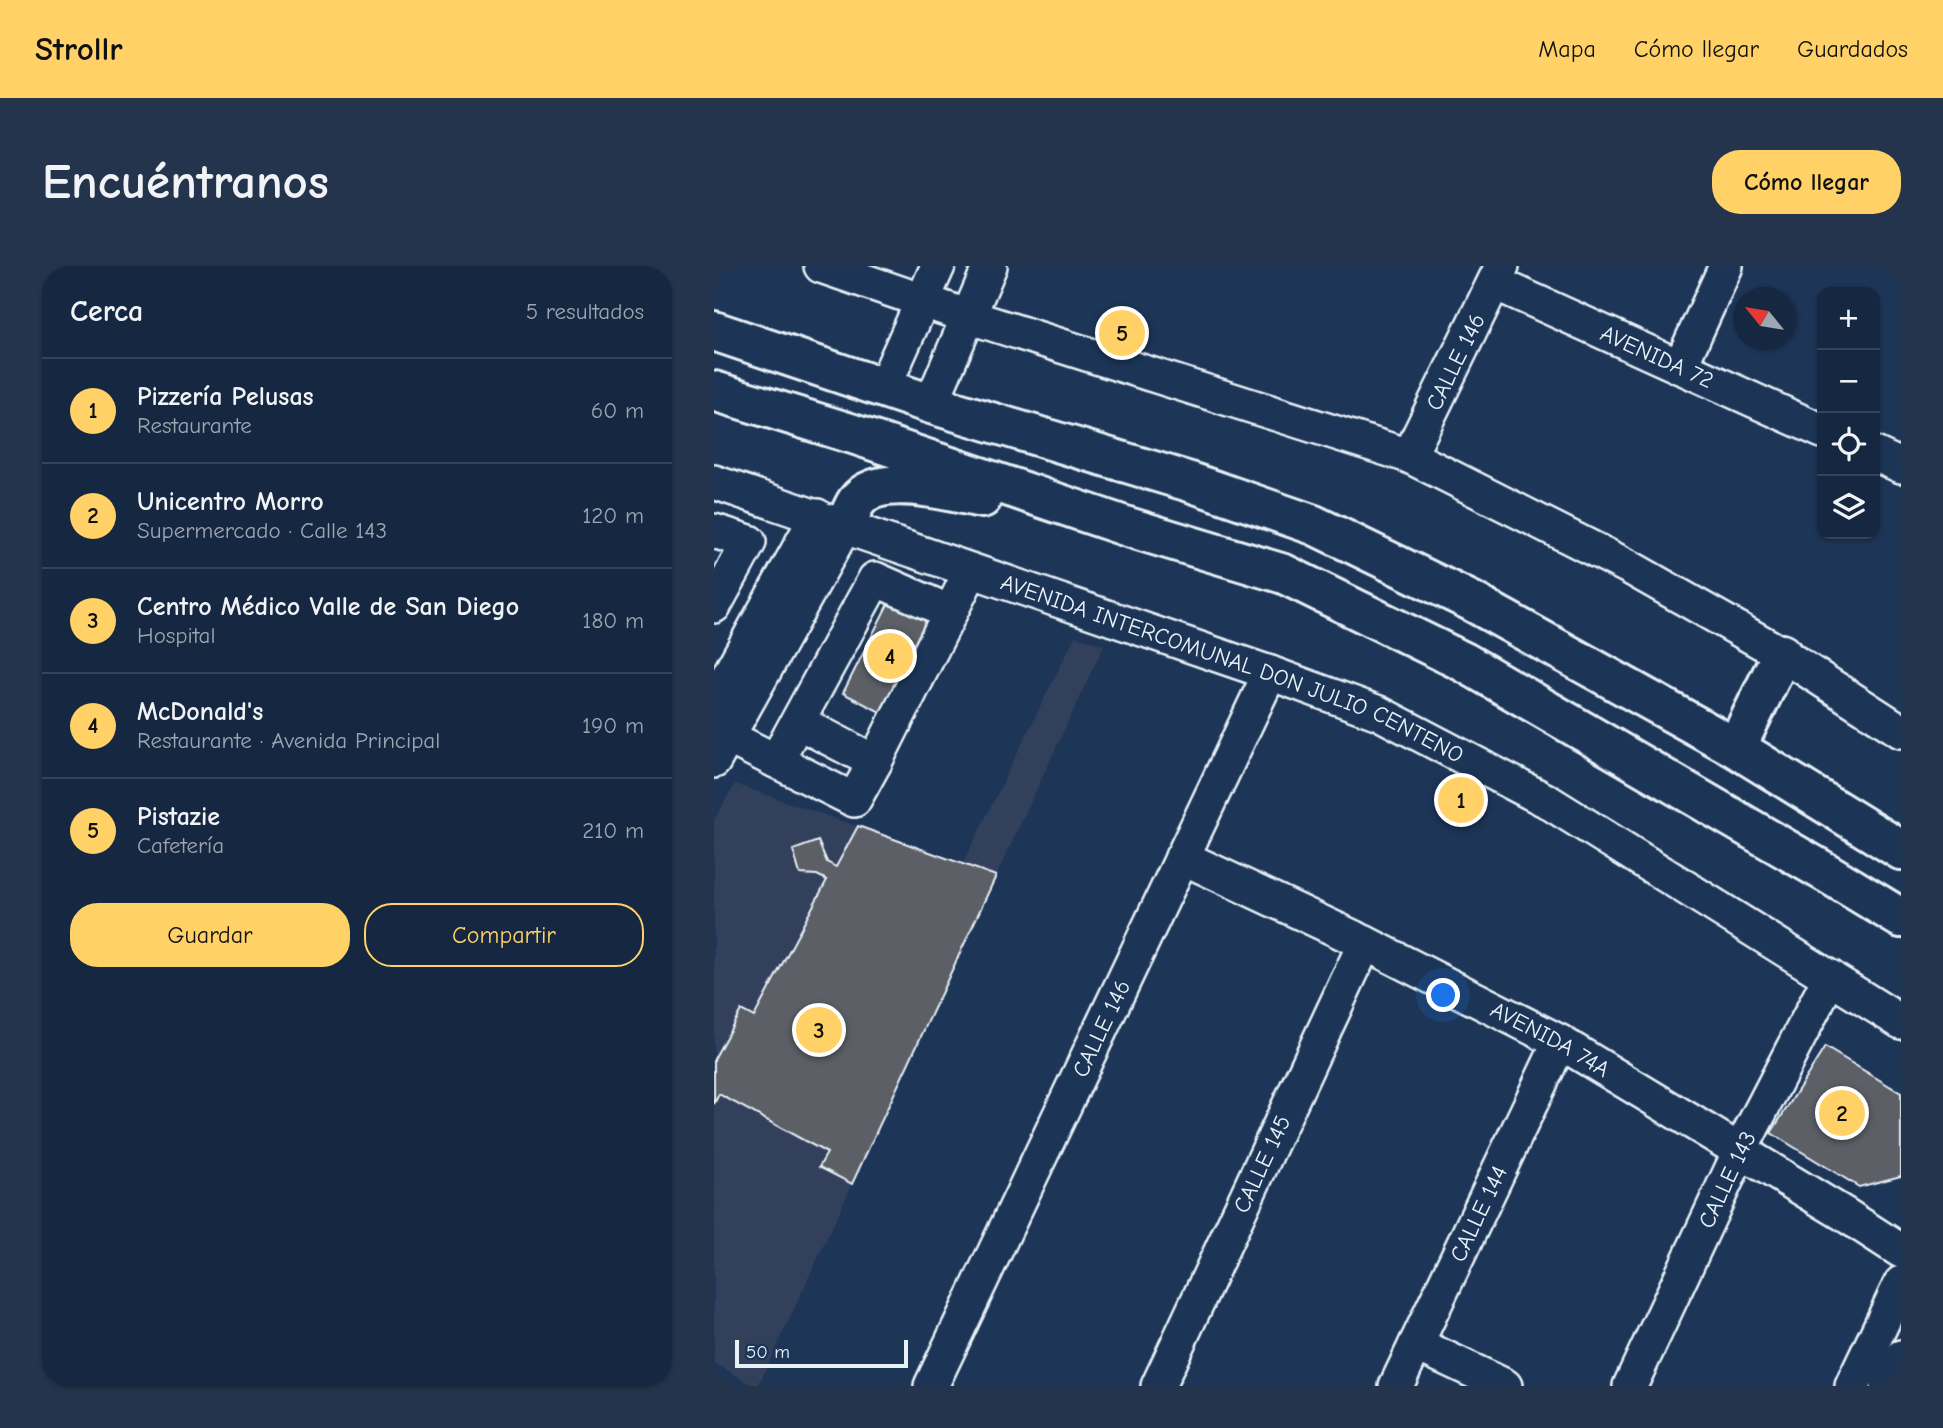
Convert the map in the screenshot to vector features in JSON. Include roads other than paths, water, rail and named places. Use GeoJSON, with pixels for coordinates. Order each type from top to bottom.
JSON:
{"type":"FeatureCollection","features":[{"type":"Feature","properties":{"kind":"main road"},"geometry":{"type":"LineString","coordinates":[[714,331],[883,389],[1189,482],[1314,525],[1471,601],[1736,748],[1901,850]]}},
{"type":"Feature","properties":{"kind":"main road"},"geometry":{"type":"LineString","coordinates":[[723,398],[853,434],[1128,527],[1283,574],[1464,663],[1901,918]]}},
{"type":"Feature","properties":{"kind":"main road"},"geometry":{"type":"LineString","coordinates":[[831,521],[873,488],[899,485],[934,489],[1128,527]]}},
{"type":"Feature","properties":{"kind":"main road"},"geometry":{"type":"LineString","coordinates":[[1736,748],[1782,654]]}},
{"type":"Feature","properties":{"kind":"street"},"geometry":{"type":"LineString","coordinates":[[821,266],[967,316],[1409,456],[1629,567],[1782,654],[1901,731]]}},
{"type":"Feature","properties":{"kind":"street"},"geometry":{"type":"LineString","coordinates":[[883,389],[938,266]]}},
{"type":"Feature","properties":{"kind":"street"},"geometry":{"type":"LineString","coordinates":[[931,404],[990,266]]}},
{"type":"Feature","properties":{"kind":"street"},"geometry":{"type":"LineString","coordinates":[[1680,367],[1726,266]]}},
{"type":"Feature","properties":{"kind":"street","name":"AVENIDA 72"},"geometry":{"type":"LineString","coordinates":[[1499,274],[1680,367],[1817,429]]}},
{"type":"Feature","properties":{"kind":"street","name":"CALLE 146"},"geometry":{"type":"LineString","coordinates":[[1409,456],[1499,274]]}},
{"type":"Feature","properties":{"kind":"street"},"geometry":{"type":"LineString","coordinates":[[1880,456],[1901,466]]}},
{"type":"Feature","properties":{"kind":"street","name":"AVENIDA INTERCOMUNAL DON JULIO CENTENO"},"geometry":{"type":"LineString","coordinates":[[714,482],[1379,713],[1547,801],[1901,1022]]}},
{"type":"Feature","properties":{"kind":"street"},"geometry":{"type":"LineString","coordinates":[[714,702],[831,521]]}},
{"type":"Feature","properties":{"kind":"street"},"geometry":{"type":"LineString","coordinates":[[831,521],[718,743],[776,761],[854,800],[971,571]]}},
{"type":"Feature","properties":{"kind":"street"},"geometry":{"type":"LineString","coordinates":[[714,531],[749,542],[714,606]]}},
{"type":"Feature","properties":{"kind":"street"},"geometry":{"type":"LineString","coordinates":[[776,761],[875,579],[950,612]]}},
{"type":"Feature","properties":{"kind":"street","name":"CALLE 146"},"geometry":{"type":"LineString","coordinates":[[931,1386],[1269,673]]}},
{"type":"Feature","properties":{"kind":"street"},"geometry":{"type":"LineString","coordinates":[[798,722],[875,762]]}},
{"type":"Feature","properties":{"kind":"street","name":"AVENIDA 74A"},"geometry":{"type":"LineString","coordinates":[[1182,857],[1365,943],[1560,1042],[1901,1251]]}},
{"type":"Feature","properties":{"kind":"street","name":"CALLE 145"},"geometry":{"type":"LineString","coordinates":[[1158,1386],[1365,943]]}},
{"type":"Feature","properties":{"kind":"street","name":"CALLE 143"},"geometry":{"type":"LineString","coordinates":[[1630,1386],[1740,1152],[1829,978]]}},
{"type":"Feature","properties":{"kind":"street","name":"CALLE 144"},"geometry":{"type":"LineString","coordinates":[[1396,1386],[1560,1042]]}},
{"type":"Feature","properties":{"kind":"street"},"geometry":{"type":"LineString","coordinates":[[1852,1386],[1901,1283]]}},
{"type":"Feature","properties":{"kind":"street"},"geometry":{"type":"LineString","coordinates":[[1416,1344],[1505,1386]]}},
{"type":"Feature","properties":{"kind":"street"},"geometry":{"type":"LineString","coordinates":[[1887,1386],[1901,1357]]}},
{"type":"Feature","properties":{"kind":"place","name":"Pistazie"},"geometry":{"type":"Point","coordinates":[1122,333]}},
{"type":"Feature","properties":{"kind":"place","name":"McDonald's"},"geometry":{"type":"Point","coordinates":[890,656]}},
{"type":"Feature","properties":{"kind":"place","name":"Pizzería Pelusas"},"geometry":{"type":"Point","coordinates":[1461,800]}},
{"type":"Feature","properties":{"kind":"place","name":"Centro Médico Valle de San Diego"},"geometry":{"type":"Point","coordinates":[819,1030]}},
{"type":"Feature","properties":{"kind":"place","name":"Unicentro Morro"},"geometry":{"type":"Point","coordinates":[1842,1113]}}]}
